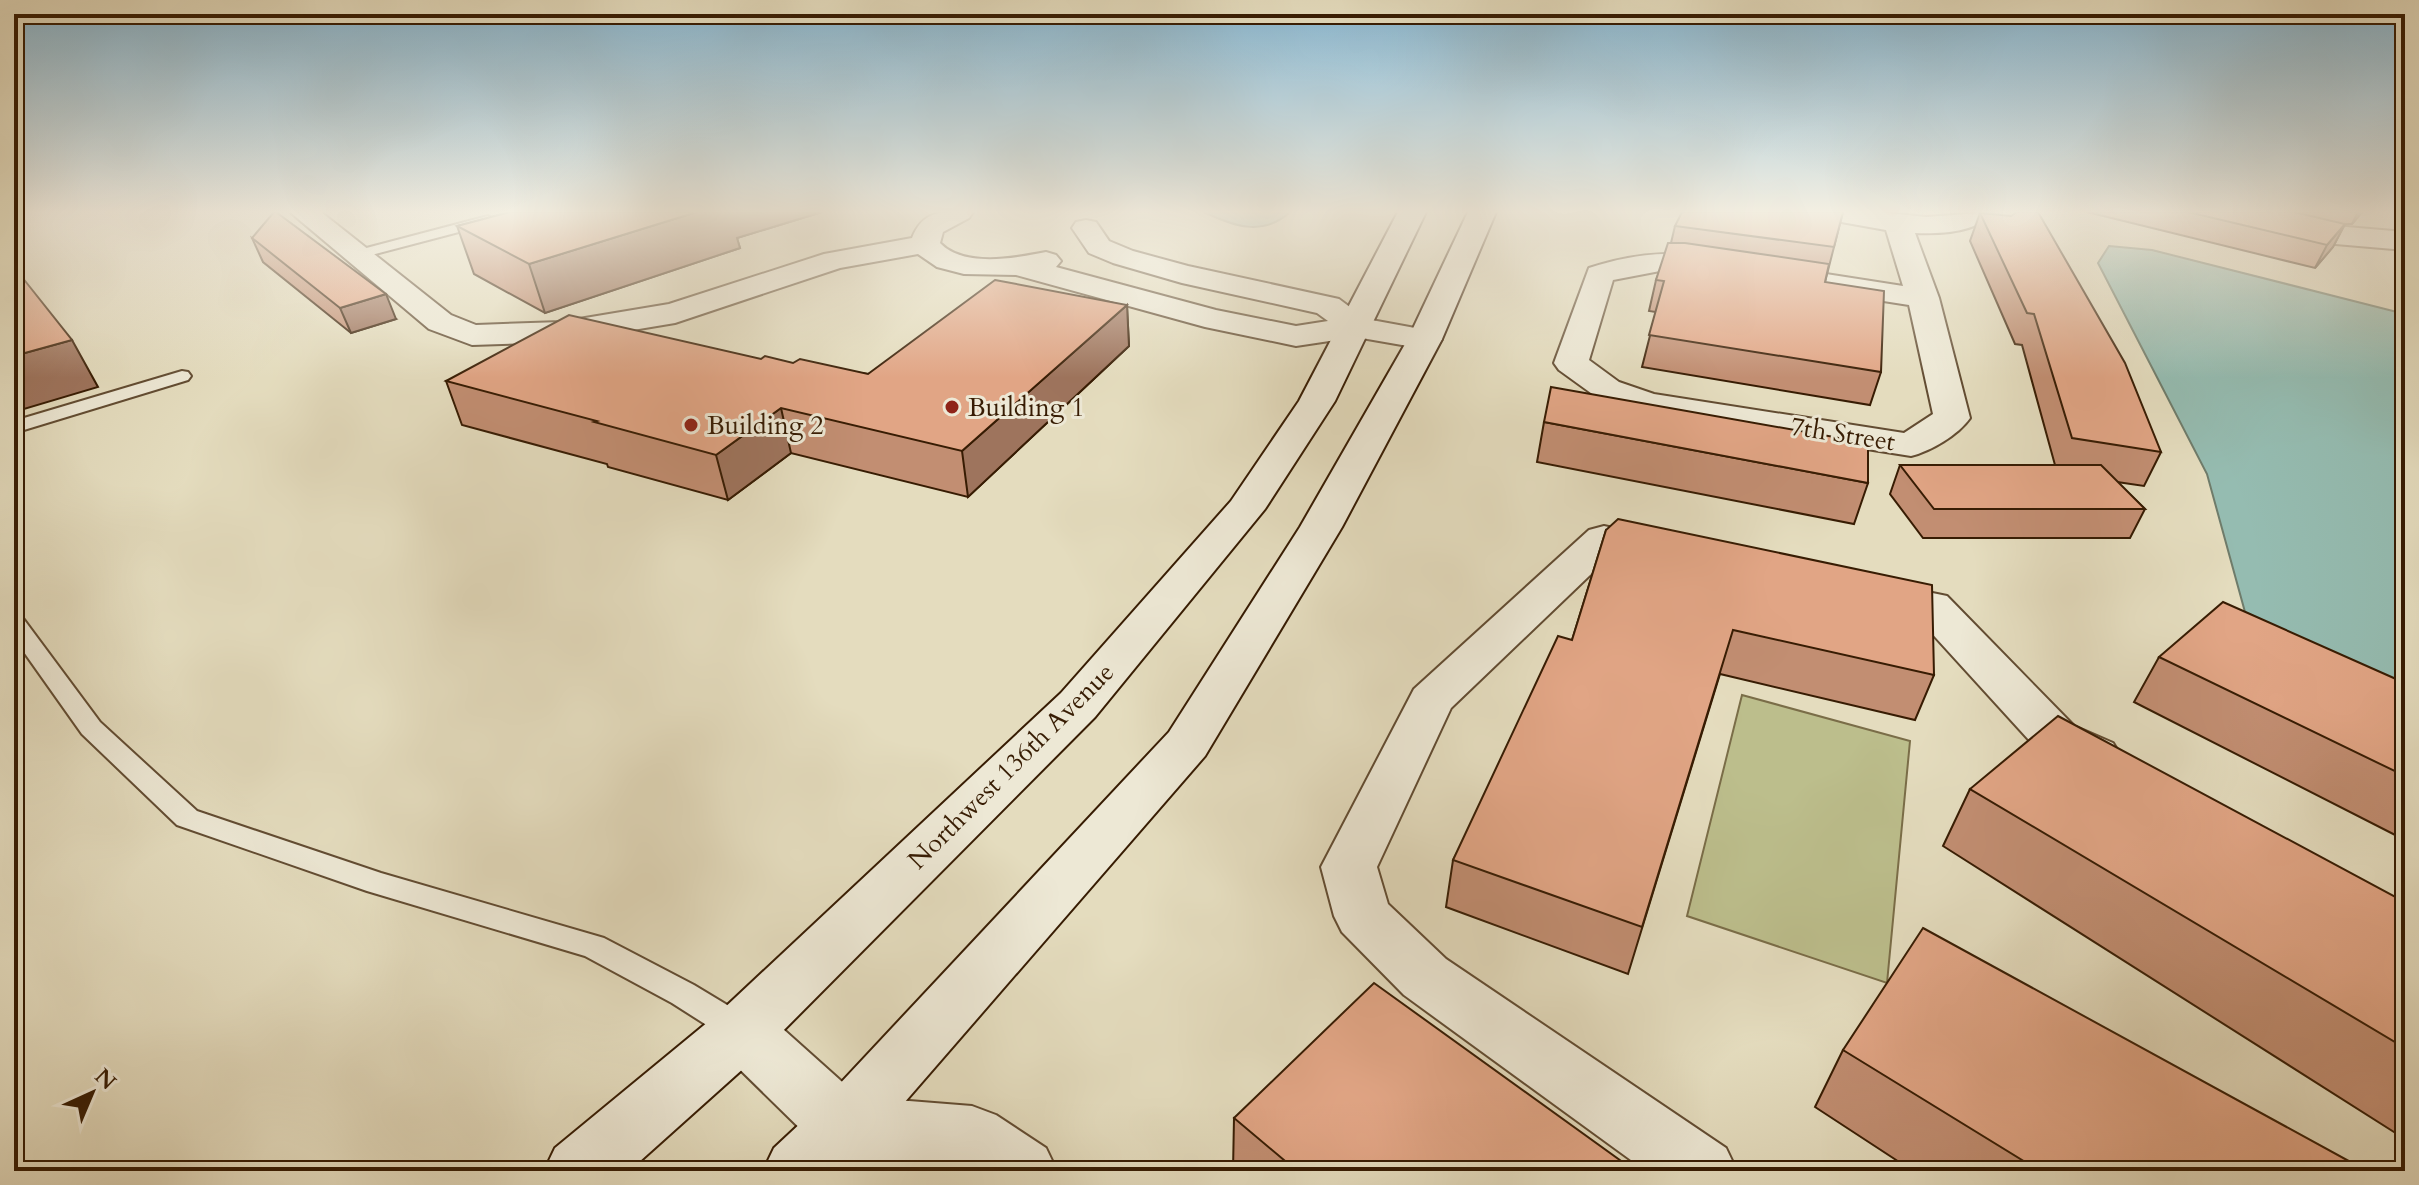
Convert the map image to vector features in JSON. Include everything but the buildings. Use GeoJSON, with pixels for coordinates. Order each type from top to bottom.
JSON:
{"type":"FeatureCollection","features":[{"type":"Feature","properties":{"kind":"street"},"geometry":{"type":"LineString","coordinates":[[376,267],[440,322],[472,335],[561,332],[675,313],[812,267]]}},
{"type":"Feature","properties":{"kind":"street"},"geometry":{"type":"LineString","coordinates":[[1023,267],[1109,293],[1265,331],[1296,336],[1356,327],[1425,339]]}},
{"type":"Feature","properties":{"kind":"street"},"geometry":{"type":"LineString","coordinates":[[1159,267],[1328,306],[1356,327]]}},
{"type":"Feature","properties":{"kind":"street","name":"Northwest 136th Avenue"},"geometry":{"type":"LineString","coordinates":[[579,1171],[742,1031],[1078,705],[1245,509],[1317,401],[1385,267]]}},
{"type":"Feature","properties":{"kind":"street"},"geometry":{"type":"LineString","coordinates":[[835,1156],[1187,744],[1321,527],[1425,339],[1457,267]]}},
{"type":"Feature","properties":{"kind":"street","name":"7th Street"},"geometry":{"type":"LineString","coordinates":[[1620,267],[1600,274],[1571,363],[1607,389],[1647,404],[1911,445],[1952,418],[1923,298]]}},
{"type":"Feature","properties":{"kind":"street","name":"7th Street"},"geometry":{"type":"LineString","coordinates":[[1718,267],[1753,273]]}},
{"type":"Feature","properties":{"kind":"street"},"geometry":{"type":"LineString","coordinates":[[1798,279],[1923,298],[1912,267]]}},
{"type":"Feature","properties":{"kind":"street"},"geometry":{"type":"LineString","coordinates":[[1698,558],[1604,539],[1431,700],[1349,867],[1363,916],[1425,977],[1702,1171]]}},
{"type":"Feature","properties":{"kind":"street"},"geometry":{"type":"LineString","coordinates":[[1838,587],[1931,606],[2056,738],[2140,777]]}},
{"type":"Feature","properties":{"kind":"street"},"geometry":{"type":"LineString","coordinates":[[742,1031],[835,1156]]}},
{"type":"Feature","properties":{"kind":"street"},"geometry":{"type":"LineString","coordinates":[[835,1156],[972,1137],[1022,1171]]}},
{"type":"Feature","properties":{"kind":"lane"},"geometry":{"type":"LineString","coordinates":[[14,427],[182,376]]}},
{"type":"Feature","properties":{"kind":"lane"},"geometry":{"type":"LineString","coordinates":[[14,622],[91,728],[187,818],[377,883],[594,947],[683,994],[742,1031]]}},
{"type":"Feature","properties":{"kind":"green space"},"geometry":{"type":"Polygon","coordinates":[[[1742,695],[1910,741],[1887,983],[1687,916],[1742,695]]]}},
{"type":"Feature","properties":{"kind":"water"},"geometry":{"type":"Polygon","coordinates":[[[2100,267],[2220,267],[2405,314],[2405,691],[2245,612],[2207,474],[2100,267]]]}},
{"type":"Feature","properties":{"kind":"place","name":"Building 1"},"geometry":{"type":"Point","coordinates":[952,407]}},
{"type":"Feature","properties":{"kind":"place","name":"Building 2"},"geometry":{"type":"Point","coordinates":[691,425]}}]}
